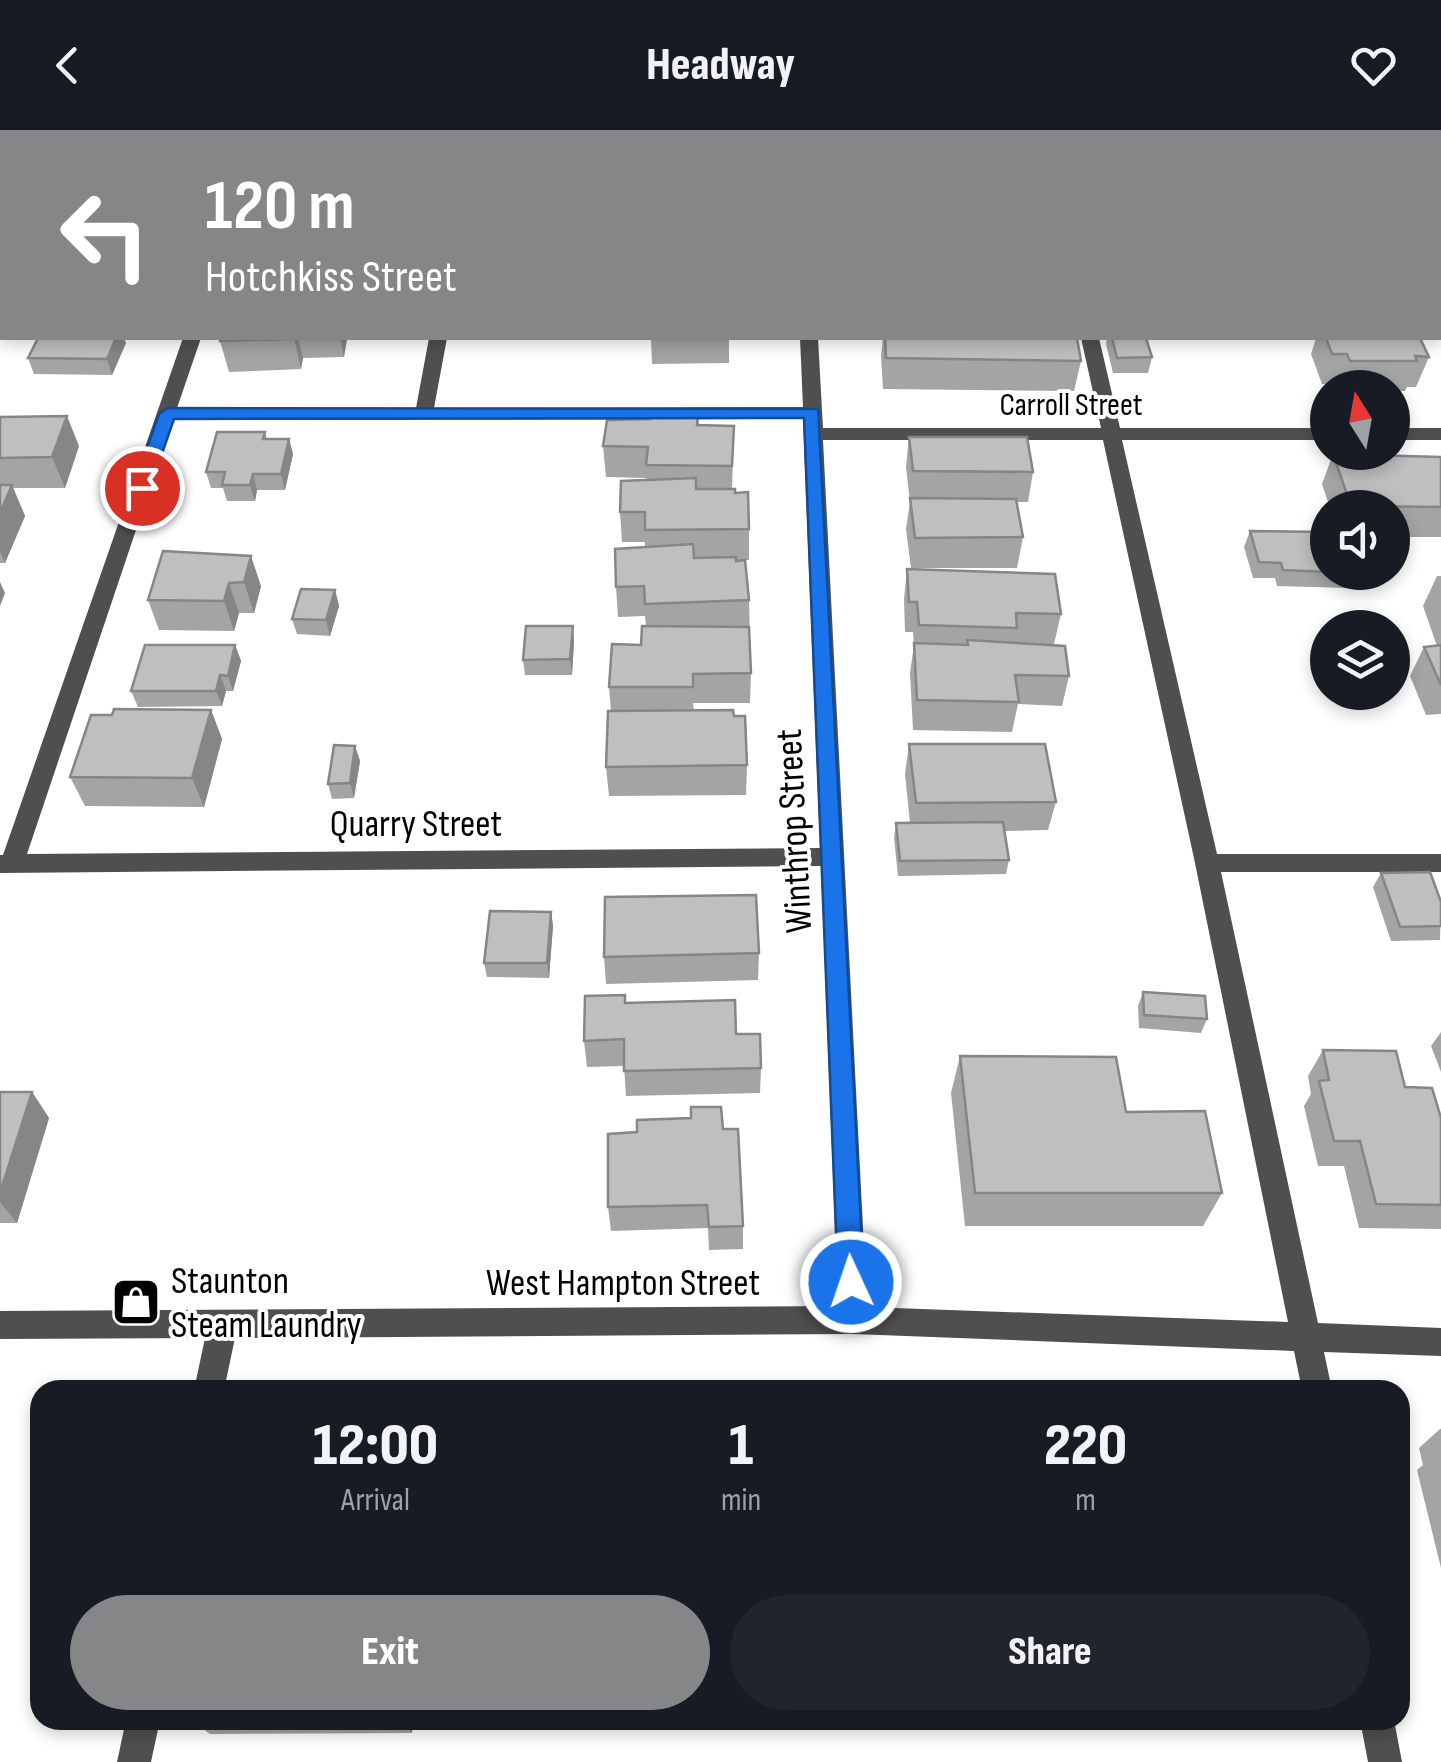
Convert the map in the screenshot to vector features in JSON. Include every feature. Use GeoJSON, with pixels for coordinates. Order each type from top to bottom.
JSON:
{"type":"FeatureCollection","features":[{"type":"Feature","properties":{"kind":"street"},"geometry":{"type":"LineString","coordinates":[[6,864],[191,340]]}},
{"type":"Feature","properties":{"kind":"street"},"geometry":{"type":"LineString","coordinates":[[424,413],[438,340]]}},
{"type":"Feature","properties":{"kind":"street","name":"Winthrop Street"},"geometry":{"type":"LineString","coordinates":[[809,340],[853,1320]]}},
{"type":"Feature","properties":{"kind":"street"},"geometry":{"type":"LineString","coordinates":[[1090,340],[1208,863],[1315,1380]]}},
{"type":"Feature","properties":{"kind":"street","name":"Carroll Street"},"geometry":{"type":"LineString","coordinates":[[168,414],[424,413],[1112,434],[1310,434]]}},
{"type":"Feature","properties":{"kind":"street"},"geometry":{"type":"LineString","coordinates":[[1410,434],[1441,434]]}},
{"type":"Feature","properties":{"kind":"street","name":"Quarry Street"},"geometry":{"type":"LineString","coordinates":[[6,864],[832,857]]}},
{"type":"Feature","properties":{"kind":"street"},"geometry":{"type":"LineString","coordinates":[[1208,863],[1441,864]]}},
{"type":"Feature","properties":{"kind":"street","name":"West Hampton Street"},"geometry":{"type":"LineString","coordinates":[[0,1325],[853,1320],[1441,1342]]}},
{"type":"Feature","properties":{"kind":"street"},"geometry":{"type":"LineString","coordinates":[[212,1380],[223,1324]]}},
{"type":"Feature","properties":{"kind":"street"},"geometry":{"type":"LineString","coordinates":[[134,1762],[141,1730]]}},
{"type":"Feature","properties":{"kind":"street"},"geometry":{"type":"LineString","coordinates":[[1379,1730],[1385,1762]]}},
{"type":"Feature","properties":{"kind":"building"},"geometry":{"type":"Polygon","coordinates":[[[37,340],[115,340],[107,359],[28,358],[37,340]]]}},
{"type":"Feature","properties":{"kind":"building"},"geometry":{"type":"Polygon","coordinates":[[[885,340],[1077,340],[1081,361],[886,358],[885,340]]]}},
{"type":"Feature","properties":{"kind":"building"},"geometry":{"type":"Polygon","coordinates":[[[1112,340],[1147,340],[1152,357],[1117,358],[1112,340]]]}},
{"type":"Feature","properties":{"kind":"building"},"geometry":{"type":"Polygon","coordinates":[[[1327,340],[1421,340],[1429,357],[1415,356],[1417,361],[1350,361],[1347,354],[1332,354],[1327,340]]]}},
{"type":"Feature","properties":{"kind":"building"},"geometry":{"type":"Polygon","coordinates":[[[650,411],[698,412],[697,425],[734,426],[732,466],[646,465],[648,447],[603,446],[607,420],[650,419],[650,411]]]}},
{"type":"Feature","properties":{"kind":"building"},"geometry":{"type":"Polygon","coordinates":[[[67,416],[52,457],[0,458],[0,417],[67,416]]]}},
{"type":"Feature","properties":{"kind":"building"},"geometry":{"type":"Polygon","coordinates":[[[217,432],[265,432],[263,439],[289,439],[281,474],[253,474],[250,485],[222,485],[225,472],[206,472],[217,432]]]}},
{"type":"Feature","properties":{"kind":"building"},"geometry":{"type":"Polygon","coordinates":[[[909,437],[1027,437],[1033,472],[913,471],[909,437]]]}},
{"type":"Feature","properties":{"kind":"building"},"geometry":{"type":"Polygon","coordinates":[[[1410,456],[1441,457],[1441,507],[1410,507],[1410,490],[1345,490],[1339,470],[1410,470],[1410,456]]]}},
{"type":"Feature","properties":{"kind":"building"},"geometry":{"type":"Polygon","coordinates":[[[696,478],[696,489],[748,492],[749,529],[645,530],[645,512],[620,512],[621,481],[696,478]]]}},
{"type":"Feature","properties":{"kind":"building"},"geometry":{"type":"Polygon","coordinates":[[[0,485],[12,485],[0,513],[0,485]]]}},
{"type":"Feature","properties":{"kind":"building"},"geometry":{"type":"Polygon","coordinates":[[[910,498],[1016,499],[1023,537],[915,538],[910,498]]]}},
{"type":"Feature","properties":{"kind":"building"},"geometry":{"type":"Polygon","coordinates":[[[1250,531],[1310,532],[1310,571],[1283,570],[1281,563],[1259,562],[1250,531]]]}},
{"type":"Feature","properties":{"kind":"building"},"geometry":{"type":"Polygon","coordinates":[[[693,544],[694,558],[745,560],[749,600],[645,604],[644,586],[616,587],[615,549],[693,544]]]}},
{"type":"Feature","properties":{"kind":"building"},"geometry":{"type":"Polygon","coordinates":[[[163,551],[251,556],[244,582],[229,583],[224,601],[148,600],[163,551]]]}},
{"type":"Feature","properties":{"kind":"building"},"geometry":{"type":"Polygon","coordinates":[[[907,569],[1055,574],[1061,614],[1016,613],[1017,628],[919,625],[917,602],[909,602],[907,569]]]}},
{"type":"Feature","properties":{"kind":"building"},"geometry":{"type":"Polygon","coordinates":[[[301,589],[335,590],[326,620],[292,619],[301,589]]]}},
{"type":"Feature","properties":{"kind":"building"},"geometry":{"type":"Polygon","coordinates":[[[526,626],[573,626],[570,659],[523,660],[526,626]]]}},
{"type":"Feature","properties":{"kind":"building"},"geometry":{"type":"Polygon","coordinates":[[[642,626],[749,627],[751,673],[693,674],[693,687],[609,687],[612,644],[641,645],[642,626]]]}},
{"type":"Feature","properties":{"kind":"building"},"geometry":{"type":"Polygon","coordinates":[[[967,640],[1065,646],[1069,676],[1015,675],[1019,702],[917,700],[914,643],[968,645],[967,640]]]}},
{"type":"Feature","properties":{"kind":"building"},"geometry":{"type":"Polygon","coordinates":[[[145,645],[235,645],[228,676],[220,675],[216,691],[131,691],[145,645]]]}},
{"type":"Feature","properties":{"kind":"building"},"geometry":{"type":"Polygon","coordinates":[[[1441,645],[1441,685],[1424,647],[1441,645]]]}},
{"type":"Feature","properties":{"kind":"building"},"geometry":{"type":"Polygon","coordinates":[[[114,709],[211,710],[192,778],[70,777],[91,715],[112,715],[114,709]]]}},
{"type":"Feature","properties":{"kind":"building"},"geometry":{"type":"Polygon","coordinates":[[[733,710],[734,716],[745,716],[747,765],[606,767],[608,711],[733,710]]]}},
{"type":"Feature","properties":{"kind":"building"},"geometry":{"type":"Polygon","coordinates":[[[909,744],[1045,744],[1056,802],[916,803],[909,744]]]}},
{"type":"Feature","properties":{"kind":"building"},"geometry":{"type":"Polygon","coordinates":[[[334,745],[355,746],[350,783],[328,784],[334,745]]]}},
{"type":"Feature","properties":{"kind":"building"},"geometry":{"type":"Polygon","coordinates":[[[1003,822],[1009,860],[900,861],[896,823],[1003,822]]]}},
{"type":"Feature","properties":{"kind":"building"},"geometry":{"type":"Polygon","coordinates":[[[1430,872],[1441,902],[1441,926],[1400,927],[1381,873],[1430,872]]]}},
{"type":"Feature","properties":{"kind":"building"},"geometry":{"type":"Polygon","coordinates":[[[756,895],[759,953],[604,957],[605,897],[756,895]]]}},
{"type":"Feature","properties":{"kind":"building"},"geometry":{"type":"Polygon","coordinates":[[[490,911],[551,912],[547,963],[484,963],[490,911]]]}},
{"type":"Feature","properties":{"kind":"building"},"geometry":{"type":"Polygon","coordinates":[[[1143,992],[1205,996],[1207,1019],[1144,1015],[1143,992]]]}},
{"type":"Feature","properties":{"kind":"building"},"geometry":{"type":"Polygon","coordinates":[[[625,995],[625,1003],[735,1000],[736,1034],[760,1034],[761,1068],[624,1071],[624,1039],[584,1041],[585,996],[625,995]]]}},
{"type":"Feature","properties":{"kind":"building"},"geometry":{"type":"Polygon","coordinates":[[[1323,1050],[1396,1051],[1405,1087],[1432,1088],[1441,1118],[1441,1205],[1376,1204],[1360,1141],[1334,1141],[1319,1081],[1329,1080],[1323,1050]]]}},
{"type":"Feature","properties":{"kind":"building"},"geometry":{"type":"Polygon","coordinates":[[[960,1056],[1116,1057],[1126,1112],[1205,1111],[1222,1193],[975,1193],[960,1056]]]}},
{"type":"Feature","properties":{"kind":"building"},"geometry":{"type":"Polygon","coordinates":[[[0,1092],[32,1092],[0,1193],[0,1092]]]}},
{"type":"Feature","properties":{"kind":"building"},"geometry":{"type":"Polygon","coordinates":[[[691,1107],[721,1107],[723,1129],[738,1129],[743,1226],[709,1227],[707,1205],[608,1207],[608,1134],[637,1132],[637,1120],[691,1118],[691,1107]]]}},
{"type":"Feature","properties":{"kind":"place","name":"Staunton Steam Laundry"},"geometry":{"type":"Point","coordinates":[136,1302]}},
{"type":"Feature","properties":{"kind":"route"},"geometry":{"type":"LineString","coordinates":[[142,488],[168,414],[812,413],[851,1282]]}}]}
